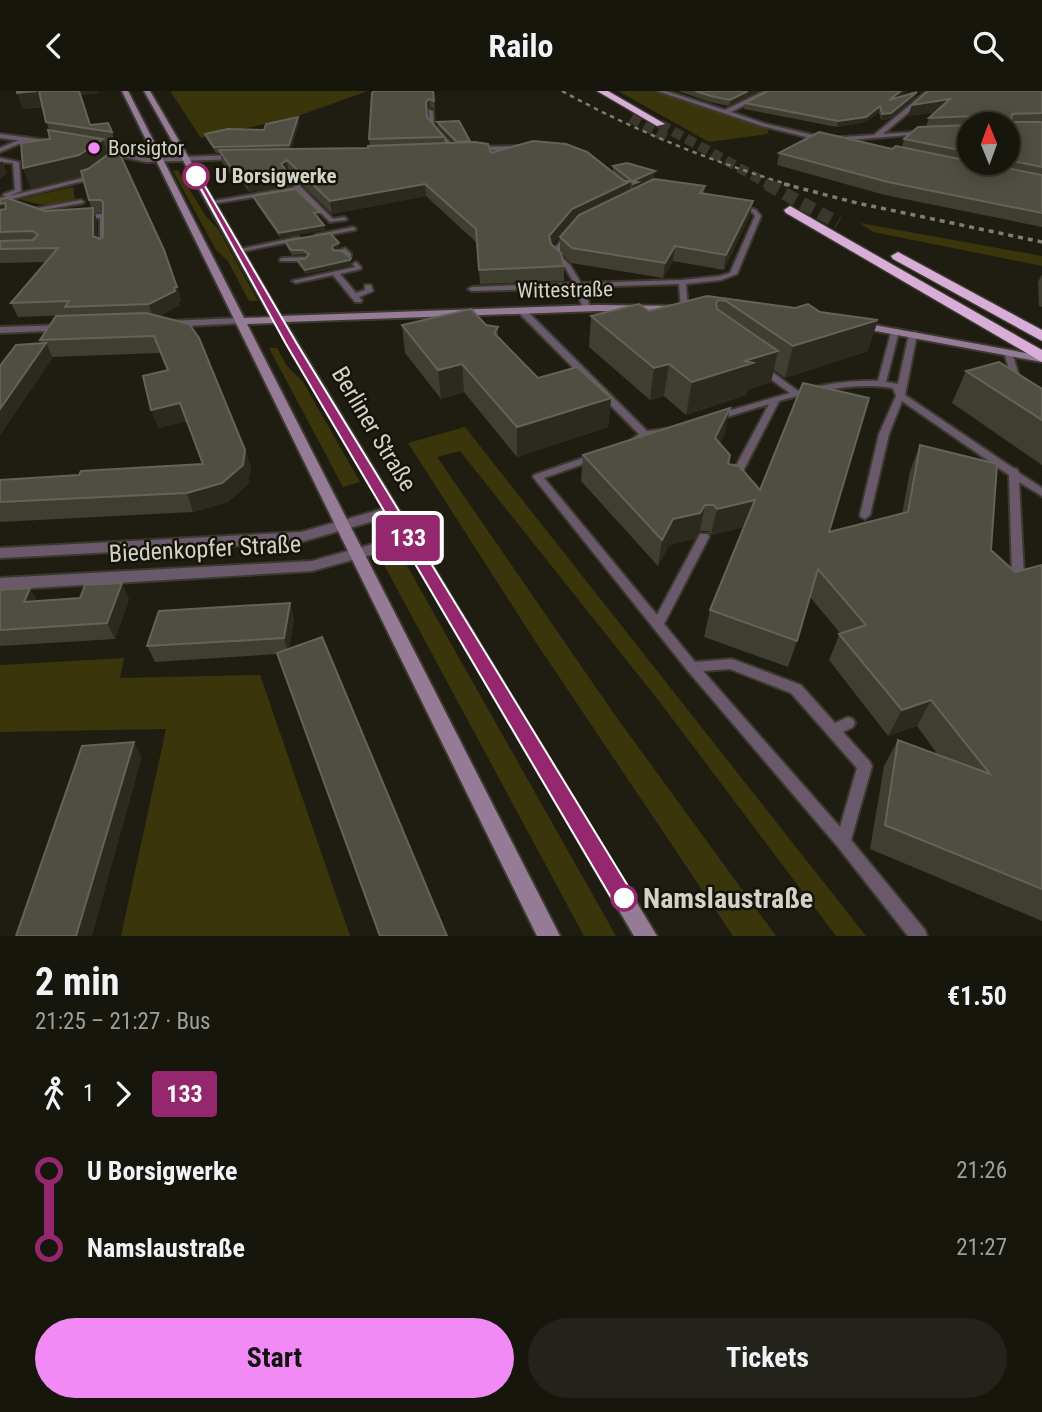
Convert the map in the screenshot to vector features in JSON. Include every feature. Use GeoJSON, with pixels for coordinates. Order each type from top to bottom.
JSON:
{"type":"FeatureCollection","features":[{"type":"Feature","properties":{"kind":"highway"},"geometry":{"type":"LineString","coordinates":[[585,91],[631,118]]}},
{"type":"Feature","properties":{"kind":"highway"},"geometry":{"type":"LineString","coordinates":[[601,91],[660,124]]}},
{"type":"Feature","properties":{"kind":"highway"},"geometry":{"type":"LineString","coordinates":[[790,210],[1042,358]]}},
{"type":"Feature","properties":{"kind":"highway"},"geometry":{"type":"LineString","coordinates":[[838,223],[1042,337]]}},
{"type":"Feature","properties":{"kind":"main road"},"geometry":{"type":"LineString","coordinates":[[125,91],[549,936]]}},
{"type":"Feature","properties":{"kind":"main road","name":"Berliner Straße"},"geometry":{"type":"LineString","coordinates":[[147,91],[278,320],[646,936]]}},
{"type":"Feature","properties":{"kind":"main road","name":"Wittestraße"},"geometry":{"type":"LineString","coordinates":[[241,321],[587,309],[690,309]]}},
{"type":"Feature","properties":{"kind":"main road"},"geometry":{"type":"LineString","coordinates":[[846,323],[1042,358]]}},
{"type":"Feature","properties":{"kind":"street"},"geometry":{"type":"LineString","coordinates":[[660,91],[796,134],[860,148],[931,91]]}},
{"type":"Feature","properties":{"kind":"street"},"geometry":{"type":"LineString","coordinates":[[725,113],[769,91]]}},
{"type":"Feature","properties":{"kind":"street"},"geometry":{"type":"LineString","coordinates":[[826,140],[935,133]]}},
{"type":"Feature","properties":{"kind":"street"},"geometry":{"type":"LineString","coordinates":[[0,136],[62,143]]}},
{"type":"Feature","properties":{"kind":"street"},"geometry":{"type":"LineString","coordinates":[[82,146],[146,160],[250,157]]}},
{"type":"Feature","properties":{"kind":"street"},"geometry":{"type":"LineString","coordinates":[[445,150],[538,148]]}},
{"type":"Feature","properties":{"kind":"street"},"geometry":{"type":"LineString","coordinates":[[154,324],[241,321]]}},
{"type":"Feature","properties":{"kind":"street"},"geometry":{"type":"LineString","coordinates":[[0,330],[76,327]]}},
{"type":"Feature","properties":{"kind":"street","name":"Biedenkopfer Straße"},"geometry":{"type":"LineString","coordinates":[[0,553],[301,537],[393,511]]}},
{"type":"Feature","properties":{"kind":"street","name":"Biedenkopfer Straße"},"geometry":{"type":"LineString","coordinates":[[0,584],[312,566],[409,539]]}},
{"type":"Feature","properties":{"kind":"lane"},"geometry":{"type":"LineString","coordinates":[[431,111],[432,126],[455,150]]}},
{"type":"Feature","properties":{"kind":"lane"},"geometry":{"type":"LineString","coordinates":[[0,150],[26,139]]}},
{"type":"Feature","properties":{"kind":"lane"},"geometry":{"type":"LineString","coordinates":[[112,161],[119,155]]}},
{"type":"Feature","properties":{"kind":"lane"},"geometry":{"type":"LineString","coordinates":[[0,160],[16,162],[18,191],[2,199]]}},
{"type":"Feature","properties":{"kind":"lane"},"geometry":{"type":"LineString","coordinates":[[2,199],[78,183],[104,167]]}},
{"type":"Feature","properties":{"kind":"lane"},"geometry":{"type":"LineString","coordinates":[[289,177],[332,221],[344,219]]}},
{"type":"Feature","properties":{"kind":"lane"},"geometry":{"type":"LineString","coordinates":[[211,202],[299,188]]}},
{"type":"Feature","properties":{"kind":"lane"},"geometry":{"type":"LineString","coordinates":[[80,194],[84,217]]}},
{"type":"Feature","properties":{"kind":"lane"},"geometry":{"type":"LineString","coordinates":[[2,199],[3,204],[36,215]]}},
{"type":"Feature","properties":{"kind":"lane"},"geometry":{"type":"LineString","coordinates":[[23,211],[81,202]]}},
{"type":"Feature","properties":{"kind":"lane"},"geometry":{"type":"LineString","coordinates":[[472,289],[682,282],[721,278],[733,274],[758,216],[754,211],[732,204]]}},
{"type":"Feature","properties":{"kind":"lane"},"geometry":{"type":"LineString","coordinates":[[72,218],[103,216],[103,249]]}},
{"type":"Feature","properties":{"kind":"lane"},"geometry":{"type":"LineString","coordinates":[[575,226],[554,254],[568,266],[582,292],[587,309]]}},
{"type":"Feature","properties":{"kind":"lane"},"geometry":{"type":"LineString","coordinates":[[239,250],[353,229]]}},
{"type":"Feature","properties":{"kind":"lane"},"geometry":{"type":"LineString","coordinates":[[338,252],[345,250],[349,255]]}},
{"type":"Feature","properties":{"kind":"lane"},"geometry":{"type":"LineString","coordinates":[[282,260],[300,261]]}},
{"type":"Feature","properties":{"kind":"lane"},"geometry":{"type":"LineString","coordinates":[[296,281],[307,276],[347,270],[357,298],[369,291],[368,288]]}},
{"type":"Feature","properties":{"kind":"lane"},"geometry":{"type":"LineString","coordinates":[[682,282],[690,309]]}},
{"type":"Feature","properties":{"kind":"lane"},"geometry":{"type":"LineString","coordinates":[[522,311],[605,386],[645,434]]}},
{"type":"Feature","properties":{"kind":"lane"},"geometry":{"type":"LineString","coordinates":[[882,382],[895,331]]}},
{"type":"Feature","properties":{"kind":"lane"},"geometry":{"type":"LineString","coordinates":[[865,515],[884,434],[900,396],[913,334]]}},
{"type":"Feature","properties":{"kind":"lane"},"geometry":{"type":"LineString","coordinates":[[1013,353],[1020,386]]}},
{"type":"Feature","properties":{"kind":"lane"},"geometry":{"type":"LineString","coordinates":[[757,365],[797,394]]}},
{"type":"Feature","properties":{"kind":"lane"},"geometry":{"type":"LineString","coordinates":[[702,421],[797,394],[868,381],[882,382],[897,386],[900,396],[1014,470],[1042,493]]}},
{"type":"Feature","properties":{"kind":"lane"},"geometry":{"type":"LineString","coordinates":[[729,487],[775,401]]}},
{"type":"Feature","properties":{"kind":"lane"},"geometry":{"type":"LineString","coordinates":[[625,446],[645,434],[678,428]]}},
{"type":"Feature","properties":{"kind":"lane"},"geometry":{"type":"LineString","coordinates":[[600,455],[538,478],[692,667],[763,739],[919,936]]}},
{"type":"Feature","properties":{"kind":"lane"},"geometry":{"type":"LineString","coordinates":[[1014,470],[1018,576]]}},
{"type":"Feature","properties":{"kind":"lane"},"geometry":{"type":"LineString","coordinates":[[658,624],[704,537]]}},
{"type":"Feature","properties":{"kind":"lane"},"geometry":{"type":"LineString","coordinates":[[692,667],[731,664],[796,689],[865,766],[843,842]]}},
{"type":"Feature","properties":{"kind":"lane"},"geometry":{"type":"LineString","coordinates":[[833,730],[848,723]]}},
{"type":"Feature","properties":{"kind":"shaded area"},"geometry":{"type":"Polygon","coordinates":[[[170,91],[368,91],[292,118],[201,138],[170,91]]]}},
{"type":"Feature","properties":{"kind":"shaded area"},"geometry":{"type":"Polygon","coordinates":[[[618,91],[653,91],[769,129],[767,134],[709,142],[618,91]]]}},
{"type":"Feature","properties":{"kind":"shaded area"},"geometry":{"type":"Polygon","coordinates":[[[178,170],[205,215],[218,229],[258,301],[249,301],[228,261],[216,250],[173,171],[178,170]]]}},
{"type":"Feature","properties":{"kind":"shaded area"},"geometry":{"type":"Polygon","coordinates":[[[73,187],[75,199],[62,204],[41,204],[20,199],[73,187]]]}},
{"type":"Feature","properties":{"kind":"shaded area"},"geometry":{"type":"Polygon","coordinates":[[[860,223],[1042,256],[1042,266],[873,232],[860,223]]]}},
{"type":"Feature","properties":{"kind":"shaded area"},"geometry":{"type":"Polygon","coordinates":[[[269,348],[277,348],[287,366],[303,382],[360,482],[343,487],[269,348]]]}},
{"type":"Feature","properties":{"kind":"shaded area"},"geometry":{"type":"Polygon","coordinates":[[[465,427],[866,936],[836,936],[659,701],[460,451],[437,457],[617,718],[776,936],[733,936],[535,641],[408,443],[465,427]]]}},
{"type":"Feature","properties":{"kind":"shaded area"},"geometry":{"type":"Polygon","coordinates":[[[401,555],[616,936],[584,936],[382,561],[401,555]]]}},
{"type":"Feature","properties":{"kind":"shaded area"},"geometry":{"type":"Polygon","coordinates":[[[124,658],[120,678],[260,675],[350,936],[121,936],[166,729],[0,732],[0,665],[124,658]]]}},
{"type":"Feature","properties":{"kind":"building"},"geometry":{"type":"Polygon","coordinates":[[[39,91],[79,91],[90,125],[108,123],[112,132],[46,122],[39,91]]]}},
{"type":"Feature","properties":{"kind":"building"},"geometry":{"type":"Polygon","coordinates":[[[374,91],[433,91],[434,101],[429,99],[426,102],[427,117],[444,137],[369,139],[374,91]]]}},
{"type":"Feature","properties":{"kind":"building"},"geometry":{"type":"Polygon","coordinates":[[[695,91],[748,91],[730,100],[695,91]]]}},
{"type":"Feature","properties":{"kind":"building"},"geometry":{"type":"Polygon","coordinates":[[[768,91],[901,91],[889,100],[917,92],[891,113],[882,114],[880,106],[866,117],[838,121],[745,103],[768,91]]]}},
{"type":"Feature","properties":{"kind":"building"},"geometry":{"type":"Polygon","coordinates":[[[928,91],[1042,91],[1042,113],[957,112],[957,117],[929,118],[950,99],[912,105],[928,91]]]}},
{"type":"Feature","properties":{"kind":"building"},"geometry":{"type":"Polygon","coordinates":[[[298,117],[289,145],[214,147],[205,134],[228,129],[264,130],[266,124],[298,117]]]}},
{"type":"Feature","properties":{"kind":"building"},"geometry":{"type":"Polygon","coordinates":[[[459,121],[470,141],[457,142],[437,122],[459,121]]]}},
{"type":"Feature","properties":{"kind":"building"},"geometry":{"type":"Polygon","coordinates":[[[1020,122],[1042,122],[1042,167],[1020,162],[1020,122]]]}},
{"type":"Feature","properties":{"kind":"building"},"geometry":{"type":"Polygon","coordinates":[[[957,126],[957,149],[904,139],[918,127],[957,126]]]}},
{"type":"Feature","properties":{"kind":"building"},"geometry":{"type":"Polygon","coordinates":[[[48,130],[103,139],[79,155],[23,168],[21,143],[50,139],[48,130]]]}},
{"type":"Feature","properties":{"kind":"building"},"geometry":{"type":"Polygon","coordinates":[[[819,132],[892,149],[896,146],[957,158],[957,175],[1020,175],[1020,171],[1042,175],[1042,213],[888,182],[779,153],[819,132]]]}},
{"type":"Feature","properties":{"kind":"building"},"geometry":{"type":"Polygon","coordinates":[[[533,141],[566,144],[587,152],[624,181],[631,181],[572,209],[549,236],[551,244],[561,253],[564,266],[479,270],[476,229],[425,184],[330,201],[287,160],[281,164],[288,173],[246,180],[240,170],[230,166],[219,150],[368,148],[475,142],[488,144],[491,153],[533,141]]]}},
{"type":"Feature","properties":{"kind":"building"},"geometry":{"type":"Polygon","coordinates":[[[117,148],[164,250],[177,287],[174,288],[175,291],[149,304],[65,307],[69,301],[11,303],[58,248],[0,249],[0,241],[33,240],[38,235],[33,231],[0,232],[0,210],[6,209],[5,203],[0,204],[0,199],[7,198],[45,211],[93,208],[93,236],[100,239],[103,237],[103,202],[89,200],[81,171],[117,148]]]}},
{"type":"Feature","properties":{"kind":"building"},"geometry":{"type":"Polygon","coordinates":[[[627,163],[655,171],[633,181],[638,182],[633,184],[613,166],[627,163]]]}},
{"type":"Feature","properties":{"kind":"building"},"geometry":{"type":"Polygon","coordinates":[[[654,179],[705,186],[700,193],[753,201],[726,255],[675,246],[665,263],[572,248],[560,237],[579,215],[654,179]]]}},
{"type":"Feature","properties":{"kind":"building"},"geometry":{"type":"Polygon","coordinates":[[[296,189],[320,212],[314,213],[324,225],[279,233],[253,196],[296,189]]]}},
{"type":"Feature","properties":{"kind":"building"},"geometry":{"type":"Polygon","coordinates":[[[330,233],[339,243],[332,246],[333,250],[342,251],[350,260],[305,270],[297,259],[305,259],[309,254],[303,250],[291,250],[285,241],[330,233]]]}},
{"type":"Feature","properties":{"kind":"building"},"geometry":{"type":"Polygon","coordinates":[[[707,296],[795,308],[808,304],[820,312],[878,320],[793,346],[726,301],[718,300],[717,309],[778,351],[744,361],[753,363],[692,382],[669,364],[654,368],[591,316],[639,304],[649,311],[707,296]]]}},
{"type":"Feature","properties":{"kind":"building"},"geometry":{"type":"Polygon","coordinates":[[[471,309],[486,325],[498,327],[494,333],[538,378],[577,367],[611,398],[517,427],[462,364],[438,370],[402,325],[471,309]]]}},
{"type":"Feature","properties":{"kind":"building"},"geometry":{"type":"Polygon","coordinates":[[[146,313],[189,324],[199,338],[245,450],[243,465],[222,483],[187,493],[0,502],[0,480],[79,475],[81,471],[203,464],[180,403],[151,410],[143,376],[168,370],[154,336],[40,340],[56,316],[146,313]]]}},
{"type":"Feature","properties":{"kind":"building"},"geometry":{"type":"Polygon","coordinates":[[[46,343],[0,409],[0,366],[16,345],[46,343]]]}},
{"type":"Feature","properties":{"kind":"building"},"geometry":{"type":"Polygon","coordinates":[[[999,362],[1042,389],[1042,420],[966,371],[999,362]]]}},
{"type":"Feature","properties":{"kind":"building"},"geometry":{"type":"Polygon","coordinates":[[[803,383],[869,398],[829,532],[908,512],[920,445],[997,464],[991,550],[1015,572],[1042,565],[1042,889],[885,825],[898,740],[990,774],[931,700],[902,710],[839,634],[866,625],[818,569],[797,641],[710,610],[755,500],[717,509],[714,505],[705,505],[700,513],[673,519],[662,540],[583,455],[730,408],[715,438],[730,455],[728,464],[739,466],[760,490],[803,383]]]}},
{"type":"Feature","properties":{"kind":"building"},"geometry":{"type":"Polygon","coordinates":[[[122,583],[107,623],[0,630],[0,590],[30,588],[24,602],[80,598],[85,585],[122,583]]]}},
{"type":"Feature","properties":{"kind":"building"},"geometry":{"type":"Polygon","coordinates":[[[290,603],[284,638],[147,646],[159,611],[290,603]]]}},
{"type":"Feature","properties":{"kind":"building"},"geometry":{"type":"Polygon","coordinates":[[[322,637],[447,936],[380,936],[277,653],[322,637]]]}},
{"type":"Feature","properties":{"kind":"building"},"geometry":{"type":"Polygon","coordinates":[[[134,742],[76,936],[16,936],[82,746],[134,742]]]}},
{"type":"Feature","properties":{"kind":"tunnel"},"geometry":{"type":"LineString","coordinates":[[631,118],[668,139]]}},
{"type":"Feature","properties":{"kind":"tunnel"},"geometry":{"type":"LineString","coordinates":[[660,124],[770,185]]}},
{"type":"Feature","properties":{"kind":"tunnel"},"geometry":{"type":"LineString","coordinates":[[767,184],[838,223]]}},
{"type":"Feature","properties":{"kind":"railway"},"geometry":{"type":"LineString","coordinates":[[562,91],[673,144],[790,185]]}},
{"type":"Feature","properties":{"kind":"railway"},"geometry":{"type":"LineString","coordinates":[[784,184],[857,203],[1042,242]]}},
{"type":"Feature","properties":{"kind":"bus line","name":"133"},"geometry":{"type":"LineString","coordinates":[[196,176],[292,344],[624,898]]}},
{"type":"Feature","properties":{"kind":"place","name":"Borsigtor"},"geometry":{"type":"Point","coordinates":[94,148]}},
{"type":"Feature","properties":{"kind":"place","name":"U Borsigwerke"},"geometry":{"type":"Point","coordinates":[196,176]}},
{"type":"Feature","properties":{"kind":"place","name":"Namslaustraße"},"geometry":{"type":"Point","coordinates":[624,898]}}]}
